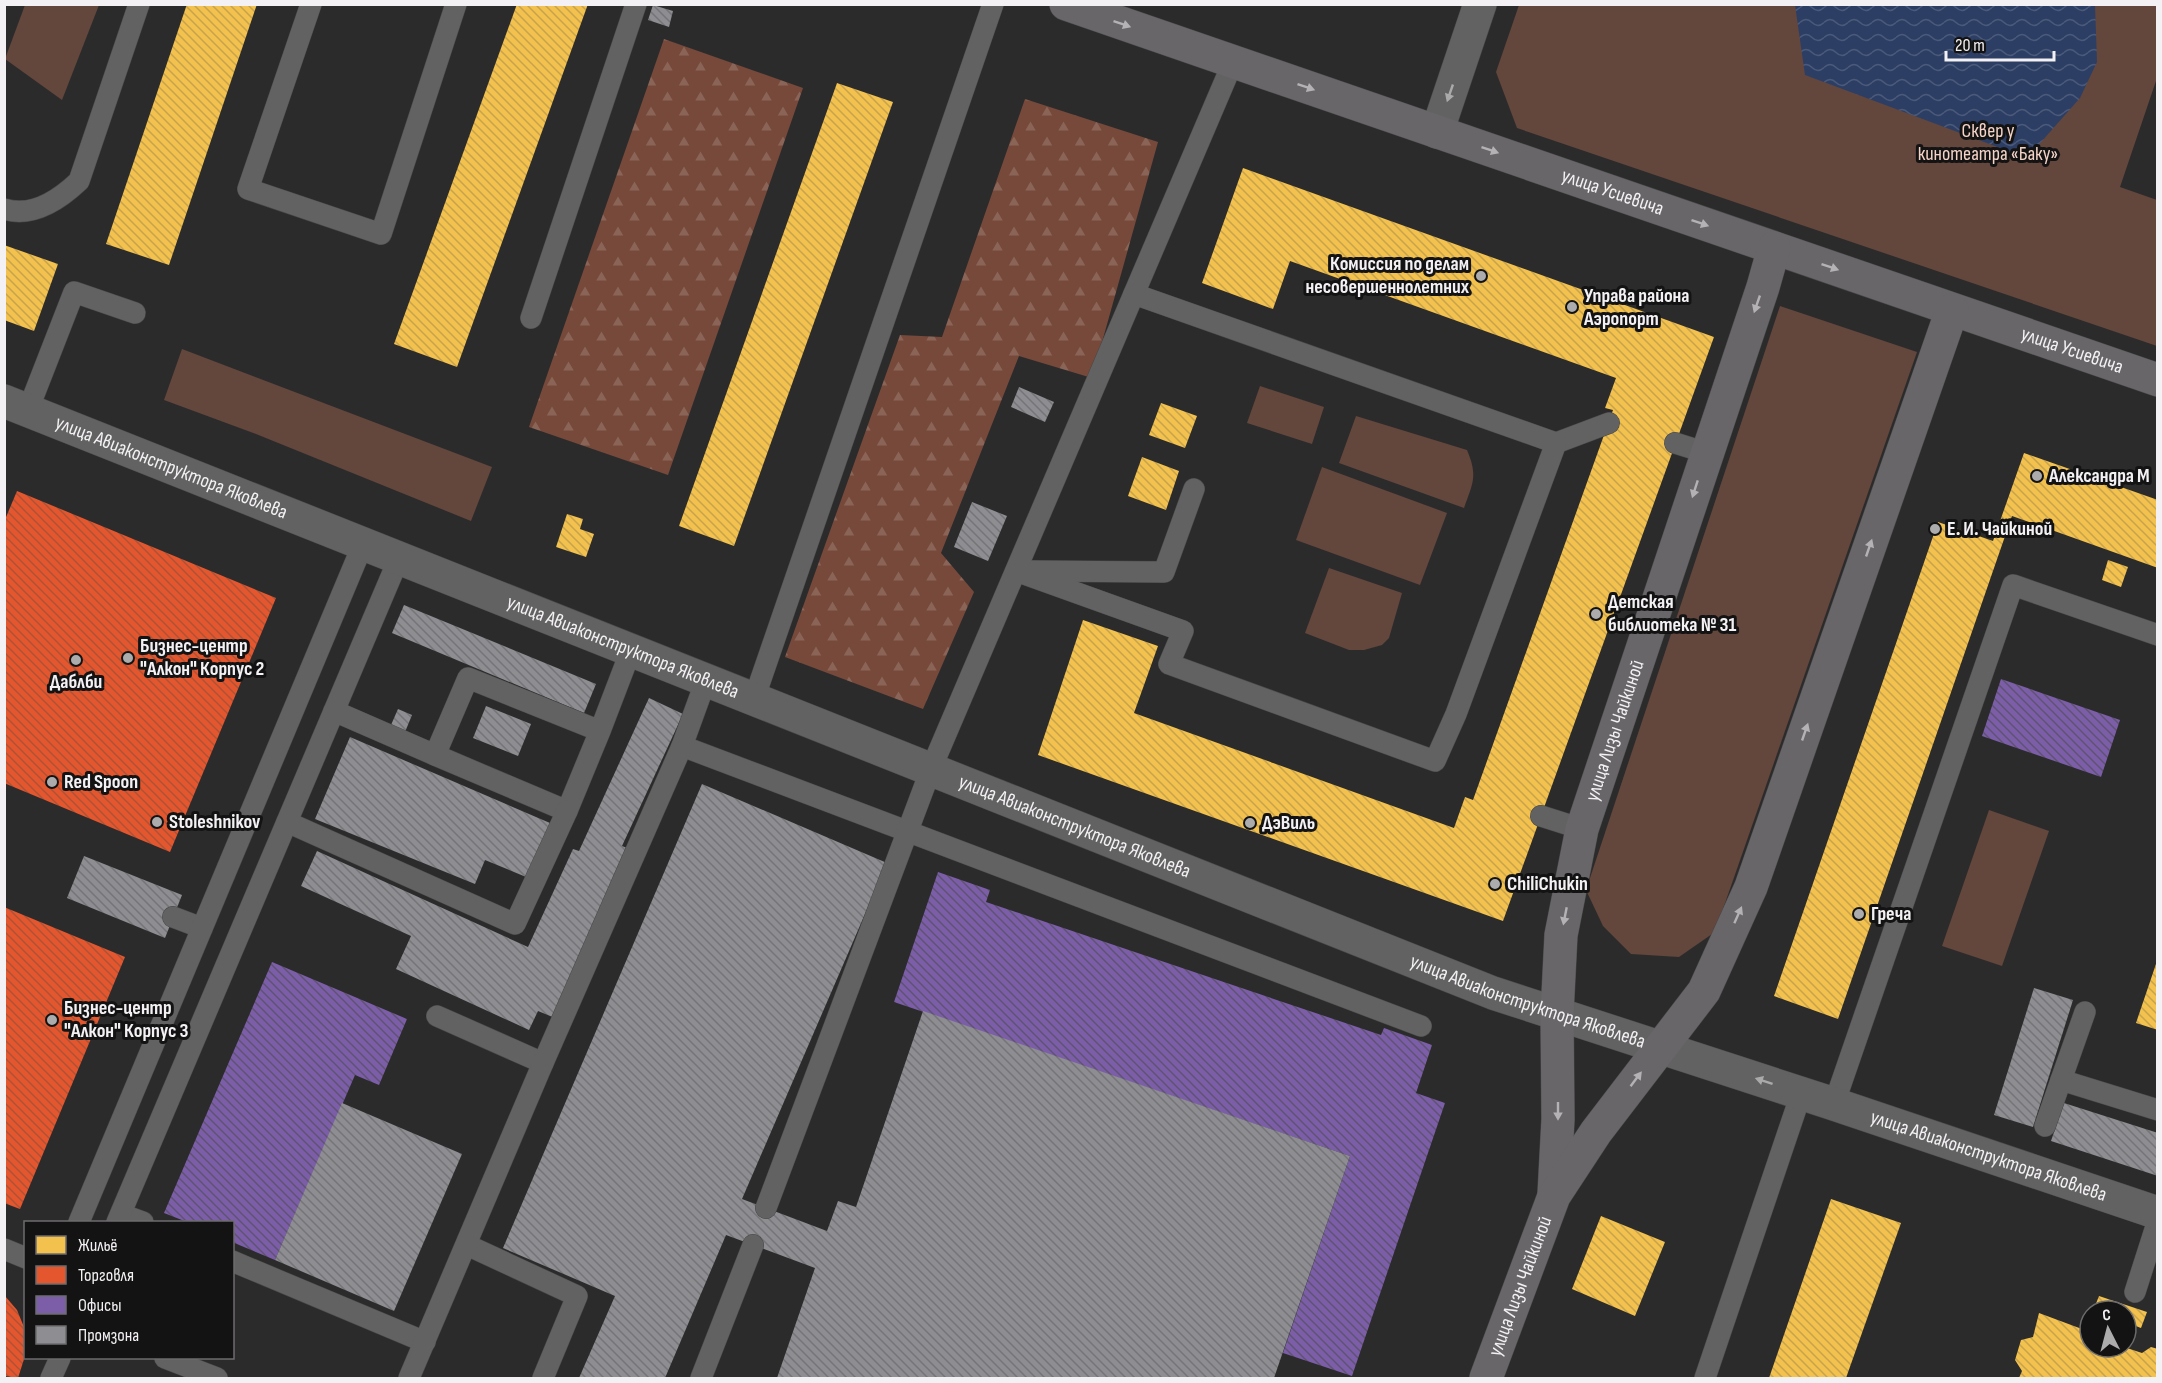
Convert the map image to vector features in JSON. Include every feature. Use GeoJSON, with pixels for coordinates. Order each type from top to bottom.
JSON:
{"type":"FeatureCollection","features":[{"type":"Feature","properties":{"kind":"street","name":"улица Усиевича"},"geometry":{"type":"LineString","coordinates":[[1066,4],[2157,380]]}},
{"type":"Feature","properties":{"kind":"street"},"geometry":{"type":"LineString","coordinates":[[1437,132],[1479,4]]}},
{"type":"Feature","properties":{"kind":"street","name":"улица Лизы Чайкиной"},"geometry":{"type":"LineString","coordinates":[[1554,1196],[1558,1119],[1557,1014],[1561,935],[1582,829],[1760,298],[1774,248]]}},
{"type":"Feature","properties":{"kind":"street","name":"улица Лизы Чайкиной"},"geometry":{"type":"LineString","coordinates":[[1486,1378],[1554,1196],[1596,1132],[1704,991],[1751,887],[1953,310]]}},
{"type":"Feature","properties":{"kind":"street","name":"улица Авиаконструктора Яковлева"},"geometry":{"type":"LineString","coordinates":[[16,405],[1494,993],[1834,1104],[2157,1214]]}},
{"type":"Feature","properties":{"kind":"lane"},"geometry":{"type":"LineString","coordinates":[[4,208],[31,210],[51,204],[79,181],[140,4]]}},
{"type":"Feature","properties":{"kind":"lane"},"geometry":{"type":"LineString","coordinates":[[311,4],[248,189],[381,234],[456,4]]}},
{"type":"Feature","properties":{"kind":"lane"},"geometry":{"type":"LineString","coordinates":[[531,318],[636,4]]}},
{"type":"Feature","properties":{"kind":"lane"},"geometry":{"type":"LineString","coordinates":[[754,699],[993,4]]}},
{"type":"Feature","properties":{"kind":"lane"},"geometry":{"type":"LineString","coordinates":[[766,1208],[931,769],[1233,62]]}},
{"type":"Feature","properties":{"kind":"lane"},"geometry":{"type":"LineString","coordinates":[[16,405],[74,292],[135,313]]}},
{"type":"Feature","properties":{"kind":"lane"},"geometry":{"type":"LineString","coordinates":[[1134,294],[1556,443],[1609,423]]}},
{"type":"Feature","properties":{"kind":"lane"},"geometry":{"type":"LineString","coordinates":[[1016,571],[1183,631],[1169,664],[1435,761],[1456,714],[1556,443]]}},
{"type":"Feature","properties":{"kind":"lane"},"geometry":{"type":"LineString","coordinates":[[1675,443],[1707,453]]}},
{"type":"Feature","properties":{"kind":"lane"},"geometry":{"type":"LineString","coordinates":[[1016,571],[1164,572],[1194,489]]}},
{"type":"Feature","properties":{"kind":"lane"},"geometry":{"type":"LineString","coordinates":[[79,1221],[363,543]]}},
{"type":"Feature","properties":{"kind":"lane"},"geometry":{"type":"LineString","coordinates":[[137,1221],[119,1218],[399,558]]}},
{"type":"Feature","properties":{"kind":"lane"},"geometry":{"type":"LineString","coordinates":[[1834,1104],[2013,585],[2157,634]]}},
{"type":"Feature","properties":{"kind":"lane"},"geometry":{"type":"LineString","coordinates":[[287,822],[515,924],[567,811],[631,650]]}},
{"type":"Feature","properties":{"kind":"lane"},"geometry":{"type":"LineString","coordinates":[[435,755],[468,678],[600,731]]}},
{"type":"Feature","properties":{"kind":"lane"},"geometry":{"type":"LineString","coordinates":[[409,1378],[543,1063],[682,746],[706,680]]}},
{"type":"Feature","properties":{"kind":"lane"},"geometry":{"type":"LineString","coordinates":[[334,711],[567,811]]}},
{"type":"Feature","properties":{"kind":"lane"},"geometry":{"type":"LineString","coordinates":[[682,746],[1421,1026]]}},
{"type":"Feature","properties":{"kind":"lane"},"geometry":{"type":"LineString","coordinates":[[1541,816],[1582,829]]}},
{"type":"Feature","properties":{"kind":"lane"},"geometry":{"type":"LineString","coordinates":[[173,917],[202,928]]}},
{"type":"Feature","properties":{"kind":"lane"},"geometry":{"type":"LineString","coordinates":[[2045,1126],[2085,1012]]}},
{"type":"Feature","properties":{"kind":"lane"},"geometry":{"type":"LineString","coordinates":[[437,1016],[543,1063]]}},
{"type":"Feature","properties":{"kind":"lane"},"geometry":{"type":"LineString","coordinates":[[2061,1080],[2157,1110]]}},
{"type":"Feature","properties":{"kind":"lane"},"geometry":{"type":"LineString","coordinates":[[1705,1378],[1801,1094]]}},
{"type":"Feature","properties":{"kind":"lane"},"geometry":{"type":"LineString","coordinates":[[2135,1292],[2157,1220]]}},
{"type":"Feature","properties":{"kind":"lane"},"geometry":{"type":"LineString","coordinates":[[467,1245],[577,1296],[543,1378]]}},
{"type":"Feature","properties":{"kind":"lane"},"geometry":{"type":"LineString","coordinates":[[701,1378],[753,1245]]}},
{"type":"Feature","properties":{"kind":"lane"},"geometry":{"type":"LineString","coordinates":[[4,1249],[24,1257]]}},
{"type":"Feature","properties":{"kind":"lane"},"geometry":{"type":"LineString","coordinates":[[234,1262],[425,1342]]}},
{"type":"Feature","properties":{"kind":"lane"},"geometry":{"type":"LineString","coordinates":[[51,1378],[60,1359]]}},
{"type":"Feature","properties":{"kind":"lane"},"geometry":{"type":"LineString","coordinates":[[168,1359],[217,1378]]}},
{"type":"Feature","properties":{"kind":"green space"},"geometry":{"type":"Polygon","coordinates":[[[25,5],[99,5],[62,100],[5,59],[25,5]]]}},
{"type":"Feature","properties":{"kind":"green space","name":"Сквер у кинотеатра «Баку»"},"geometry":{"type":"Polygon","coordinates":[[[1519,5],[2157,5],[2157,78],[2120,187],[2157,200],[2157,346],[1517,128],[1496,72],[1519,5]]]}},
{"type":"Feature","properties":{"kind":"green space"},"geometry":{"type":"Polygon","coordinates":[[[664,39],[803,88],[668,475],[529,427],[664,39]]]}},
{"type":"Feature","properties":{"kind":"green space"},"geometry":{"type":"Polygon","coordinates":[[[1025,99],[1158,142],[1092,378],[1019,356],[941,553],[974,592],[923,709],[785,657],[900,335],[942,337],[1025,99]]]}},
{"type":"Feature","properties":{"kind":"green space"},"geometry":{"type":"Polygon","coordinates":[[[1780,306],[1917,352],[1715,932],[1679,957],[1631,954],[1603,926],[1586,890],[1780,306]]]}},
{"type":"Feature","properties":{"kind":"green space"},"geometry":{"type":"Polygon","coordinates":[[[182,349],[492,467],[471,521],[256,434],[164,400],[182,349]]]}},
{"type":"Feature","properties":{"kind":"green space"},"geometry":{"type":"Polygon","coordinates":[[[1260,386],[1324,407],[1312,444],[1247,423],[1260,386]]]}},
{"type":"Feature","properties":{"kind":"green space"},"geometry":{"type":"Polygon","coordinates":[[[1356,416],[1467,450],[1473,479],[1464,508],[1339,463],[1356,416]]]}},
{"type":"Feature","properties":{"kind":"green space"},"geometry":{"type":"Polygon","coordinates":[[[1322,467],[1447,513],[1420,585],[1296,540],[1322,467]]]}},
{"type":"Feature","properties":{"kind":"green space"},"geometry":{"type":"Polygon","coordinates":[[[1329,568],[1402,593],[1389,638],[1382,645],[1364,650],[1349,650],[1305,633],[1329,568]]]}},
{"type":"Feature","properties":{"kind":"green space"},"geometry":{"type":"Polygon","coordinates":[[[1989,810],[2049,831],[2002,966],[1942,946],[1989,810]]]}},
{"type":"Feature","properties":{"kind":"water"},"geometry":{"type":"Polygon","coordinates":[[[1795,5],[2095,5],[2097,62],[2080,98],[2027,158],[1805,75],[1795,5]]]}},
{"type":"Feature","properties":{"kind":"building: Жильё"},"geometry":{"type":"Polygon","coordinates":[[[187,4],[257,4],[169,265],[106,244],[187,4]]]}},
{"type":"Feature","properties":{"kind":"building: Жильё"},"geometry":{"type":"Polygon","coordinates":[[[517,4],[588,4],[457,367],[394,344],[517,4]]]}},
{"type":"Feature","properties":{"kind":"building: Жильё"},"geometry":{"type":"Polygon","coordinates":[[[837,83],[893,102],[734,546],[679,526],[837,83]]]}},
{"type":"Feature","properties":{"kind":"building: Жильё"},"geometry":{"type":"Polygon","coordinates":[[[1243,168],[1714,337],[1503,921],[1038,755],[1083,620],[1158,646],[1134,713],[1454,828],[1465,797],[1473,800],[1613,410],[1605,408],[1616,378],[1290,261],[1273,309],[1202,283],[1243,168]]]}},
{"type":"Feature","properties":{"kind":"building: Жильё"},"geometry":{"type":"Polygon","coordinates":[[[4,245],[58,264],[34,331],[4,320],[4,245]]]}},
{"type":"Feature","properties":{"kind":"building: Жильё"},"geometry":{"type":"Polygon","coordinates":[[[1161,403],[1197,416],[1185,448],[1149,435],[1161,403]]]}},
{"type":"Feature","properties":{"kind":"building: Жильё"},"geometry":{"type":"Polygon","coordinates":[[[2024,453],[2158,500],[2158,568],[2012,516],[1838,1019],[1774,996],[1938,522],[1993,541],[2024,453]]]}},
{"type":"Feature","properties":{"kind":"building: Жильё"},"geometry":{"type":"Polygon","coordinates":[[[1142,457],[1179,471],[1166,510],[1128,496],[1142,457]]]}},
{"type":"Feature","properties":{"kind":"building: Жильё"},"geometry":{"type":"Polygon","coordinates":[[[567,514],[583,519],[580,529],[594,534],[586,557],[556,547],[567,514]]]}},
{"type":"Feature","properties":{"kind":"building: Жильё"},"geometry":{"type":"Polygon","coordinates":[[[2108,560],[2128,567],[2121,587],[2102,580],[2108,560]]]}},
{"type":"Feature","properties":{"kind":"building: Жильё"},"geometry":{"type":"Polygon","coordinates":[[[2158,962],[2158,1030],[2136,1023],[2158,962]]]}},
{"type":"Feature","properties":{"kind":"building: Жильё"},"geometry":{"type":"Polygon","coordinates":[[[1831,1199],[1901,1223],[1846,1378],[1769,1378],[1831,1199]]]}},
{"type":"Feature","properties":{"kind":"building: Жильё"},"geometry":{"type":"Polygon","coordinates":[[[1601,1216],[1665,1242],[1635,1316],[1572,1289],[1601,1216]]]}},
{"type":"Feature","properties":{"kind":"building: Жильё"},"geometry":{"type":"Polygon","coordinates":[[[2138,1309],[2147,1312],[2141,1328],[2138,1327],[2138,1309]]]}},
{"type":"Feature","properties":{"kind":"building: Жильё"},"geometry":{"type":"Polygon","coordinates":[[[2039,1313],[2078,1328],[2078,1359],[2138,1359],[2138,1352],[2142,1353],[2151,1347],[2158,1349],[2158,1378],[2019,1378],[2022,1371],[2015,1360],[2021,1340],[2033,1337],[2039,1313]]]}},
{"type":"Feature","properties":{"kind":"building: Торговля","name":"Бизнес-центр \"Алкон\" Корпус 2"},"geometry":{"type":"Polygon","coordinates":[[[17,491],[276,598],[170,852],[4,783],[4,522],[17,491]]]}},
{"type":"Feature","properties":{"kind":"building: Торговля","name":"Бизнес-центр \"Алкон\" Корпус 3"},"geometry":{"type":"Polygon","coordinates":[[[4,907],[125,957],[20,1209],[4,1203],[4,907]]]}},
{"type":"Feature","properties":{"kind":"building: Торговля"},"geometry":{"type":"Polygon","coordinates":[[[5,1296],[17,1310],[24,1327],[24,1359],[18,1378],[5,1376],[5,1296]]]}},
{"type":"Feature","properties":{"kind":"building: Офисы"},"geometry":{"type":"Polygon","coordinates":[[[2001,679],[2120,720],[2101,777],[1982,736],[2001,679]]]}},
{"type":"Feature","properties":{"kind":"building: Офисы"},"geometry":{"type":"Polygon","coordinates":[[[938,872],[990,890],[986,902],[1381,1035],[1384,1028],[1432,1045],[1416,1093],[1445,1103],[1352,1376],[1283,1353],[1350,1156],[894,1002],[938,872]]]}},
{"type":"Feature","properties":{"kind":"building: Офисы"},"geometry":{"type":"Polygon","coordinates":[[[272,962],[407,1019],[379,1085],[355,1075],[275,1260],[234,1243],[234,1221],[184,1221],[164,1213],[272,962]]]}},
{"type":"Feature","properties":{"kind":"building: Промзона"},"geometry":{"type":"Polygon","coordinates":[[[653,5],[673,11],[669,27],[648,20],[653,5]]]}},
{"type":"Feature","properties":{"kind":"building: Промзона"},"geometry":{"type":"Polygon","coordinates":[[[1019,387],[1054,402],[1045,422],[1011,407],[1019,387]]]}},
{"type":"Feature","properties":{"kind":"building: Промзона"},"geometry":{"type":"Polygon","coordinates":[[[972,502],[1007,516],[988,561],[954,547],[972,502]]]}},
{"type":"Feature","properties":{"kind":"building: Промзона"},"geometry":{"type":"Polygon","coordinates":[[[404,605],[596,684],[584,713],[392,633],[404,605]]]}},
{"type":"Feature","properties":{"kind":"building: Промзона"},"geometry":{"type":"Polygon","coordinates":[[[649,698],[683,714],[622,846],[632,850],[555,1018],[538,1011],[529,1030],[396,969],[411,936],[301,886],[317,851],[528,947],[573,849],[579,851],[649,698]]]}},
{"type":"Feature","properties":{"kind":"building: Промзона"},"geometry":{"type":"Polygon","coordinates":[[[486,706],[531,724],[518,756],[473,738],[486,706]]]}},
{"type":"Feature","properties":{"kind":"building: Промзона"},"geometry":{"type":"Polygon","coordinates":[[[398,709],[412,715],[405,732],[391,725],[398,709]]]}},
{"type":"Feature","properties":{"kind":"building: Промзона"},"geometry":{"type":"Polygon","coordinates":[[[350,737],[550,823],[526,877],[485,860],[475,884],[315,819],[350,737]]]}},
{"type":"Feature","properties":{"kind":"building: Промзона"},"geometry":{"type":"Polygon","coordinates":[[[702,784],[887,863],[742,1199],[827,1231],[838,1201],[856,1207],[923,1011],[1350,1156],[1274,1378],[777,1378],[815,1268],[726,1235],[665,1378],[579,1378],[615,1296],[503,1248],[702,784]]]}},
{"type":"Feature","properties":{"kind":"building: Промзона"},"geometry":{"type":"Polygon","coordinates":[[[84,856],[182,895],[165,938],[67,898],[84,856]]]}},
{"type":"Feature","properties":{"kind":"building: Промзона"},"geometry":{"type":"Polygon","coordinates":[[[2034,988],[2073,1000],[2033,1127],[1994,1115],[2034,988]]]}},
{"type":"Feature","properties":{"kind":"building: Промзона"},"geometry":{"type":"Polygon","coordinates":[[[342,1103],[462,1154],[394,1311],[275,1260],[342,1103]]]}},
{"type":"Feature","properties":{"kind":"building: Промзона"},"geometry":{"type":"Polygon","coordinates":[[[2064,1103],[2158,1133],[2158,1176],[2051,1141],[2064,1103]]]}},
{"type":"Feature","properties":{"kind":"place","name":"Комиссия по делам несовершеннолетних"},"geometry":{"type":"Point","coordinates":[1481,276]}},
{"type":"Feature","properties":{"kind":"place","name":"Управа района Аэропорт"},"geometry":{"type":"Point","coordinates":[1572,307]}},
{"type":"Feature","properties":{"kind":"place","name":"Александра М"},"geometry":{"type":"Point","coordinates":[2037,476]}},
{"type":"Feature","properties":{"kind":"place","name":"Е. И. Чайкиной"},"geometry":{"type":"Point","coordinates":[1935,529]}},
{"type":"Feature","properties":{"kind":"place","name":"Детская библиотека № 31"},"geometry":{"type":"Point","coordinates":[1596,614]}},
{"type":"Feature","properties":{"kind":"place","name":"Бизнес-центр \"Алкон\" Корпус 2"},"geometry":{"type":"Point","coordinates":[128,658]}},
{"type":"Feature","properties":{"kind":"place","name":"Даблби"},"geometry":{"type":"Point","coordinates":[76,660]}},
{"type":"Feature","properties":{"kind":"place","name":"Red Spoon"},"geometry":{"type":"Point","coordinates":[52,782]}},
{"type":"Feature","properties":{"kind":"place","name":"Stoleshnikov"},"geometry":{"type":"Point","coordinates":[157,822]}},
{"type":"Feature","properties":{"kind":"place","name":"ДэВиль"},"geometry":{"type":"Point","coordinates":[1250,823]}},
{"type":"Feature","properties":{"kind":"place","name":"ChiliChukin"},"geometry":{"type":"Point","coordinates":[1495,884]}},
{"type":"Feature","properties":{"kind":"place","name":"Греча"},"geometry":{"type":"Point","coordinates":[1859,914]}},
{"type":"Feature","properties":{"kind":"place","name":"Бизнес-центр \"Алкон\" Корпус 3"},"geometry":{"type":"Point","coordinates":[52,1020]}}]}
